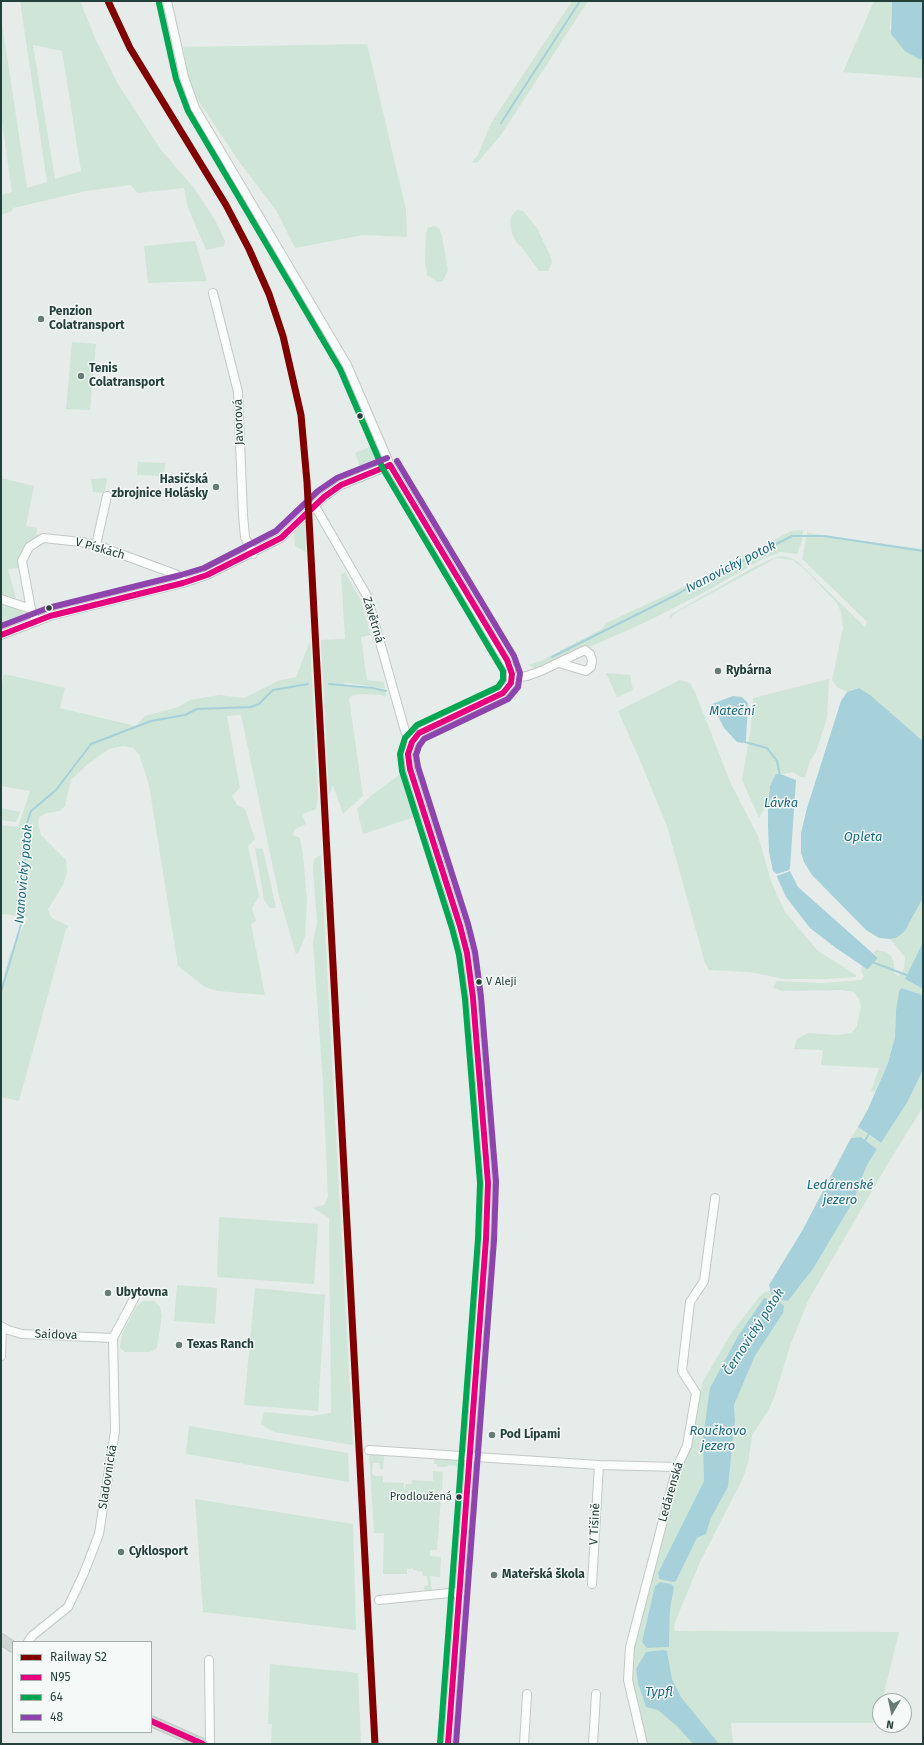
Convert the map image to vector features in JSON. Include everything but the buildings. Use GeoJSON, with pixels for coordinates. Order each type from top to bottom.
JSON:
{"type":"FeatureCollection","features":[{"type":"Feature","properties":{"kind":"main road"},"geometry":{"type":"LineString","coordinates":[[1,1639],[12,1646]]}},
{"type":"Feature","properties":{"kind":"main road"},"geometry":{"type":"LineString","coordinates":[[152,1721],[202,1744]]}},
{"type":"Feature","properties":{"kind":"street"},"geometry":{"type":"LineString","coordinates":[[167,1],[184,77],[195,108],[350,372],[390,465],[512,669],[512,678],[509,686],[503,693],[425,729],[419,733],[412,742],[409,750],[409,763],[467,952],[473,998],[488,1170],[488,1215],[448,1744]]}},
{"type":"Feature","properties":{"kind":"street","name":"Javorová"},"geometry":{"type":"LineString","coordinates":[[213,292],[238,392],[245,537],[253,554]]}},
{"type":"Feature","properties":{"kind":"street"},"geometry":{"type":"LineString","coordinates":[[1,635],[36,621],[183,583],[207,575],[253,554],[281,538],[315,506],[341,485],[390,465]]}},
{"type":"Feature","properties":{"kind":"street"},"geometry":{"type":"LineString","coordinates":[[96,545],[107,496]]}},
{"type":"Feature","properties":{"kind":"street","name":"Závětrná"},"geometry":{"type":"LineString","coordinates":[[315,506],[368,596],[405,731],[412,742]]}},
{"type":"Feature","properties":{"kind":"street","name":"V Pískách"},"geometry":{"type":"LineString","coordinates":[[36,621],[31,609],[22,561],[29,547],[43,538],[96,545],[175,574],[181,577],[183,583]]}},
{"type":"Feature","properties":{"kind":"street"},"geometry":{"type":"LineString","coordinates":[[1,599],[31,609]]}},
{"type":"Feature","properties":{"kind":"street"},"geometry":{"type":"LineString","coordinates":[[512,678],[527,676],[559,663]]}},
{"type":"Feature","properties":{"kind":"street","name":"Ledárenská"},"geometry":{"type":"LineString","coordinates":[[643,1744],[628,1680],[630,1647],[677,1467],[687,1446],[696,1393],[682,1371],[690,1302],[704,1281],[715,1198]]}},
{"type":"Feature","properties":{"kind":"street","name":"Sladovnická"},"geometry":{"type":"LineString","coordinates":[[29,1641],[32,1636],[68,1607],[99,1534],[115,1431],[114,1338],[137,1293]]}},
{"type":"Feature","properties":{"kind":"street"},"geometry":{"type":"LineString","coordinates":[[1,1326],[1,1356]]}},
{"type":"Feature","properties":{"kind":"street","name":"Saidova"},"geometry":{"type":"LineString","coordinates":[[1,1326],[22,1334],[114,1338]]}},
{"type":"Feature","properties":{"kind":"street"},"geometry":{"type":"LineString","coordinates":[[369,1450],[470,1458],[599,1465],[677,1467]]}},
{"type":"Feature","properties":{"kind":"street","name":"V Tišině"},"geometry":{"type":"LineString","coordinates":[[592,1584],[599,1465]]}},
{"type":"Feature","properties":{"kind":"street"},"geometry":{"type":"LineString","coordinates":[[379,1600],[460,1592]]}},
{"type":"Feature","properties":{"kind":"street"},"geometry":{"type":"LineString","coordinates":[[209,1660],[210,1744]]}},
{"type":"Feature","properties":{"kind":"street"},"geometry":{"type":"LineString","coordinates":[[524,1744],[527,1694]]}},
{"type":"Feature","properties":{"kind":"street"},"geometry":{"type":"LineString","coordinates":[[593,1744],[596,1694]]}},
{"type":"Feature","properties":{"kind":"green space"},"geometry":{"type":"Polygon","coordinates":[[[20,1],[80,1],[96,40],[118,84],[161,150],[194,188],[215,220],[225,241],[224,246],[206,250],[188,208],[184,188],[138,193],[130,185],[86,191],[13,208],[12,211],[1,215],[1,195],[12,192],[1,115],[1,17],[27,188],[47,182],[20,1]],[[33,45],[55,179],[81,171],[62,51],[33,45]]]}},
{"type":"Feature","properties":{"kind":"green space"},"geometry":{"type":"Polygon","coordinates":[[[572,1],[588,1],[501,135],[477,163],[472,162],[478,155],[491,123],[572,1]]]}},
{"type":"Feature","properties":{"kind":"green space"},"geometry":{"type":"Polygon","coordinates":[[[874,1],[892,1],[890,29],[919,59],[923,59],[923,78],[843,72],[874,1]]]}},
{"type":"Feature","properties":{"kind":"green space"},"geometry":{"type":"Polygon","coordinates":[[[367,44],[406,210],[407,237],[363,235],[295,248],[276,210],[240,163],[194,94],[189,80],[183,47],[367,44]]]}},
{"type":"Feature","properties":{"kind":"green space"},"geometry":{"type":"Polygon","coordinates":[[[517,210],[523,211],[537,228],[552,262],[548,271],[539,271],[516,242],[512,234],[510,222],[512,215],[517,210]]]}},
{"type":"Feature","properties":{"kind":"green space"},"geometry":{"type":"Polygon","coordinates":[[[434,226],[439,228],[442,236],[448,270],[443,281],[438,282],[427,275],[425,261],[426,233],[428,228],[434,226]]]}},
{"type":"Feature","properties":{"kind":"green space"},"geometry":{"type":"Polygon","coordinates":[[[195,241],[207,281],[148,283],[144,246],[195,241]]]}},
{"type":"Feature","properties":{"kind":"green space","name":"Tenis Colatransport"},"geometry":{"type":"Polygon","coordinates":[[[72,342],[96,344],[90,410],[66,409],[72,342]]]}},
{"type":"Feature","properties":{"kind":"green space"},"geometry":{"type":"Polygon","coordinates":[[[375,445],[380,456],[380,461],[376,464],[374,461],[360,466],[355,453],[375,445]]]}},
{"type":"Feature","properties":{"kind":"green space"},"geometry":{"type":"Polygon","coordinates":[[[138,462],[165,463],[164,476],[137,475],[138,462]]]}},
{"type":"Feature","properties":{"kind":"green space"},"geometry":{"type":"Polygon","coordinates":[[[1,478],[34,486],[26,526],[37,528],[36,534],[38,536],[23,550],[20,568],[8,569],[17,602],[1,596],[1,478]]]}},
{"type":"Feature","properties":{"kind":"green space"},"geometry":{"type":"Polygon","coordinates":[[[107,478],[105,493],[93,492],[91,479],[107,478]]]}},
{"type":"Feature","properties":{"kind":"green space"},"geometry":{"type":"Polygon","coordinates":[[[305,523],[306,552],[295,546],[294,533],[305,523]]]}},
{"type":"Feature","properties":{"kind":"green space"},"geometry":{"type":"Polygon","coordinates":[[[807,527],[808,533],[923,549],[923,741],[863,690],[857,688],[847,692],[837,687],[832,680],[843,628],[841,612],[837,603],[805,570],[793,560],[776,558],[679,611],[673,615],[670,620],[670,615],[756,566],[776,557],[783,556],[793,559],[798,562],[865,627],[867,622],[802,559],[807,527]]]}},
{"type":"Feature","properties":{"kind":"green space"},"geometry":{"type":"Polygon","coordinates":[[[803,530],[802,541],[797,554],[781,552],[764,558],[705,592],[646,622],[537,670],[528,665],[541,661],[602,629],[606,623],[671,593],[736,558],[750,553],[791,531],[803,530]]]}},
{"type":"Feature","properties":{"kind":"green space"},"geometry":{"type":"Polygon","coordinates":[[[345,572],[361,601],[371,635],[361,637],[367,680],[384,682],[385,689],[344,682],[345,686],[374,688],[385,691],[386,697],[381,695],[359,694],[351,696],[349,699],[363,796],[343,814],[333,785],[329,795],[321,640],[345,639],[341,575],[345,572]]]}},
{"type":"Feature","properties":{"kind":"green space"},"geometry":{"type":"Polygon","coordinates":[[[1,603],[22,611],[25,619],[1,628],[1,603]]]}},
{"type":"Feature","properties":{"kind":"green space"},"geometry":{"type":"Polygon","coordinates":[[[310,641],[318,796],[316,809],[302,814],[306,824],[295,829],[293,835],[300,838],[307,901],[305,936],[299,952],[296,954],[279,896],[241,715],[227,716],[240,788],[232,796],[237,805],[245,809],[255,839],[248,846],[259,896],[252,908],[256,921],[251,924],[265,995],[217,991],[205,987],[178,966],[149,785],[139,754],[133,748],[123,746],[109,749],[88,764],[71,780],[65,806],[60,811],[47,813],[39,817],[38,825],[41,835],[66,860],[67,872],[63,885],[48,909],[53,919],[69,926],[66,929],[19,1101],[1,1097],[1,988],[9,956],[28,917],[1,914],[1,825],[18,827],[30,791],[1,786],[1,688],[4,674],[65,688],[60,708],[135,726],[145,716],[178,707],[190,700],[219,695],[244,698],[278,681],[296,677],[310,641]]]}},
{"type":"Feature","properties":{"kind":"green space"},"geometry":{"type":"Polygon","coordinates":[[[606,673],[630,675],[633,690],[617,697],[606,673]]]}},
{"type":"Feature","properties":{"kind":"green space"},"geometry":{"type":"Polygon","coordinates":[[[829,679],[827,718],[816,752],[810,761],[805,777],[801,777],[793,772],[780,775],[770,785],[768,803],[759,818],[742,780],[751,727],[753,698],[829,679]]]}},
{"type":"Feature","properties":{"kind":"green space"},"geometry":{"type":"Polygon","coordinates":[[[680,680],[690,683],[695,692],[731,784],[758,836],[772,884],[785,912],[818,951],[856,975],[856,977],[784,979],[750,972],[709,970],[705,963],[667,826],[618,711],[680,680]]]}},
{"type":"Feature","properties":{"kind":"green space"},"geometry":{"type":"Polygon","coordinates":[[[403,772],[418,816],[363,834],[357,809],[372,795],[403,772]]]}},
{"type":"Feature","properties":{"kind":"green space"},"geometry":{"type":"Polygon","coordinates":[[[1,808],[20,812],[16,822],[1,820],[1,808]]]}},
{"type":"Feature","properties":{"kind":"green space"},"geometry":{"type":"Polygon","coordinates":[[[255,848],[263,849],[276,908],[270,908],[264,900],[255,848]]]}},
{"type":"Feature","properties":{"kind":"green space"},"geometry":{"type":"Polygon","coordinates":[[[321,855],[353,1445],[274,1432],[261,1424],[264,1412],[310,1416],[331,1413],[329,1218],[313,1208],[324,1205],[328,1197],[323,1084],[313,942],[317,923],[313,868],[314,859],[321,855]]]}},
{"type":"Feature","properties":{"kind":"green space"},"geometry":{"type":"Polygon","coordinates":[[[923,898],[923,942],[905,979],[923,989],[923,995],[901,988],[896,1010],[895,1037],[888,1063],[875,1092],[871,1091],[879,1068],[821,1065],[823,1050],[794,1049],[797,1039],[808,1033],[836,1035],[852,1033],[857,1026],[861,1006],[859,999],[854,992],[842,990],[782,991],[773,987],[777,981],[823,983],[861,980],[864,977],[861,970],[862,966],[867,969],[876,961],[878,957],[873,953],[877,950],[886,952],[891,956],[894,963],[894,973],[898,976],[904,969],[905,957],[890,939],[896,938],[909,925],[923,898]]]}},
{"type":"Feature","properties":{"kind":"green space"},"geometry":{"type":"Polygon","coordinates":[[[923,1070],[923,1107],[890,1160],[809,1299],[790,1346],[774,1398],[768,1411],[752,1435],[748,1463],[743,1478],[700,1562],[675,1622],[674,1631],[899,1632],[884,1693],[872,1693],[872,1723],[731,1723],[733,1744],[646,1744],[631,1681],[630,1660],[703,1381],[732,1332],[759,1297],[765,1292],[770,1291],[778,1297],[788,1301],[813,1269],[854,1200],[866,1167],[877,1149],[862,1137],[851,1138],[858,1127],[881,1143],[908,1101],[923,1070]],[[764,1298],[749,1320],[704,1469],[704,1481],[658,1573],[659,1579],[676,1581],[697,1538],[706,1534],[711,1518],[728,1487],[735,1420],[734,1405],[755,1356],[783,1313],[778,1301],[764,1298]],[[673,1596],[647,1648],[669,1646],[670,1610],[673,1596]]]}},
{"type":"Feature","properties":{"kind":"green space"},"geometry":{"type":"Polygon","coordinates":[[[219,1217],[318,1224],[314,1284],[217,1277],[219,1217]]]}},
{"type":"Feature","properties":{"kind":"green space"},"geometry":{"type":"Polygon","coordinates":[[[177,1285],[217,1288],[215,1324],[174,1321],[177,1285]]]}},
{"type":"Feature","properties":{"kind":"green space"},"geometry":{"type":"Polygon","coordinates":[[[255,1288],[325,1295],[318,1411],[244,1405],[255,1288]]]}},
{"type":"Feature","properties":{"kind":"green space"},"geometry":{"type":"Polygon","coordinates":[[[143,1301],[154,1301],[160,1307],[162,1315],[157,1348],[150,1352],[125,1352],[120,1348],[122,1334],[136,1307],[143,1301]]]}},
{"type":"Feature","properties":{"kind":"green space"},"geometry":{"type":"Polygon","coordinates":[[[189,1426],[348,1453],[349,1482],[186,1454],[189,1426]]]}},
{"type":"Feature","properties":{"kind":"green space"},"geometry":{"type":"Polygon","coordinates":[[[369,1453],[384,1455],[383,1470],[380,1469],[379,1463],[373,1463],[372,1473],[374,1476],[383,1476],[383,1482],[404,1483],[404,1491],[406,1484],[412,1484],[412,1480],[433,1481],[433,1471],[443,1472],[442,1488],[438,1491],[441,1498],[437,1550],[430,1550],[430,1556],[441,1557],[440,1577],[430,1576],[432,1591],[424,1592],[424,1586],[428,1585],[427,1576],[423,1576],[422,1571],[418,1572],[417,1570],[413,1570],[413,1568],[407,1569],[407,1574],[383,1574],[384,1533],[374,1533],[369,1453]]]}},
{"type":"Feature","properties":{"kind":"green space"},"geometry":{"type":"Polygon","coordinates":[[[434,1459],[462,1461],[461,1473],[457,1473],[457,1466],[448,1465],[447,1467],[437,1467],[437,1464],[434,1464],[434,1459]]]}},
{"type":"Feature","properties":{"kind":"green space"},"geometry":{"type":"Polygon","coordinates":[[[195,1499],[353,1524],[356,1630],[203,1612],[195,1499]]]}},
{"type":"Feature","properties":{"kind":"green space"},"geometry":{"type":"Polygon","coordinates":[[[270,1664],[358,1673],[361,1744],[271,1744],[272,1724],[268,1724],[270,1664]]]}},
{"type":"Feature","properties":{"kind":"water"},"geometry":{"type":"Polygon","coordinates":[[[892,1],[923,1],[923,59],[919,59],[905,51],[891,34],[892,1]]]}},
{"type":"Feature","properties":{"kind":"water","name":"Opleta"},"geometry":{"type":"Polygon","coordinates":[[[859,688],[870,695],[923,741],[923,898],[905,931],[896,938],[890,939],[879,938],[866,930],[812,875],[804,862],[801,853],[801,833],[807,808],[841,701],[847,692],[859,688]]]}},
{"type":"Feature","properties":{"kind":"water","name":"Mateční"},"geometry":{"type":"Polygon","coordinates":[[[733,696],[742,697],[748,703],[746,740],[743,743],[737,742],[724,728],[712,704],[733,696]]]}},
{"type":"Feature","properties":{"kind":"water","name":"Lávka"},"geometry":{"type":"Polygon","coordinates":[[[776,774],[796,780],[790,868],[789,870],[777,874],[773,871],[769,852],[768,827],[770,786],[776,774]]]}},
{"type":"Feature","properties":{"kind":"water"},"geometry":{"type":"Polygon","coordinates":[[[790,871],[798,887],[878,958],[868,969],[836,948],[810,928],[786,897],[777,877],[790,871]]]}},
{"type":"Feature","properties":{"kind":"water"},"geometry":{"type":"Polygon","coordinates":[[[923,942],[923,989],[905,979],[923,942]]]}},
{"type":"Feature","properties":{"kind":"water"},"geometry":{"type":"Polygon","coordinates":[[[901,988],[923,995],[923,1070],[908,1101],[881,1143],[858,1127],[868,1109],[888,1063],[895,1037],[896,1010],[901,988]]]}},
{"type":"Feature","properties":{"kind":"water","name":"Ledárenské jezero"},"geometry":{"type":"Polygon","coordinates":[[[861,1137],[877,1149],[866,1167],[854,1200],[813,1269],[788,1301],[782,1300],[771,1294],[769,1285],[802,1231],[851,1138],[861,1137]]]}},
{"type":"Feature","properties":{"kind":"water","name":"Roučkovo jezero"},"geometry":{"type":"Polygon","coordinates":[[[764,1298],[781,1303],[784,1306],[783,1313],[755,1356],[734,1405],[735,1420],[728,1487],[711,1518],[706,1534],[697,1538],[676,1581],[673,1582],[659,1579],[658,1573],[704,1481],[703,1438],[710,1388],[738,1336],[764,1298]]]}},
{"type":"Feature","properties":{"kind":"water"},"geometry":{"type":"Polygon","coordinates":[[[660,1582],[671,1584],[674,1587],[670,1610],[669,1647],[647,1648],[642,1642],[655,1586],[660,1582]]]}},
{"type":"Feature","properties":{"kind":"water","name":"Typfl"},"geometry":{"type":"Polygon","coordinates":[[[667,1651],[672,1679],[681,1697],[719,1744],[693,1744],[678,1727],[658,1710],[646,1707],[638,1683],[636,1669],[646,1652],[667,1651]]]}},
{"type":"Feature","properties":{"kind":"waterway"},"geometry":{"type":"LineString","coordinates":[[501,123],[580,1]]}},
{"type":"Feature","properties":{"kind":"waterway","name":"Ivanovický potok"},"geometry":{"type":"LineString","coordinates":[[552,657],[676,595],[703,579],[709,578],[792,536],[824,536],[923,551]]}},
{"type":"Feature","properties":{"kind":"waterway","name":"Ivanovický potok"},"geometry":{"type":"LineString","coordinates":[[1,992],[22,921],[26,826],[31,811],[56,790],[91,744],[151,721],[185,715],[197,709],[251,707],[259,704],[273,690],[308,684]]}},
{"type":"Feature","properties":{"kind":"waterway","name":"Ivanovický potok"},"geometry":{"type":"LineString","coordinates":[[329,684],[373,688],[386,691]]}},
{"type":"Feature","properties":{"kind":"waterway"},"geometry":{"type":"LineString","coordinates":[[745,742],[767,748],[777,761],[780,776]]}},
{"type":"Feature","properties":{"kind":"waterway"},"geometry":{"type":"LineString","coordinates":[[872,962],[909,976]]}},
{"type":"Feature","properties":{"kind":"waterway","name":"Černovický potok"},"geometry":{"type":"LineString","coordinates":[[864,1142],[869,1134]]}},
{"type":"Feature","properties":{"kind":"rail line","name":"S2"},"geometry":{"type":"LineString","coordinates":[[108,1],[130,48],[226,205],[249,249],[269,294],[283,336],[301,415],[307,482],[375,1744]]}},
{"type":"Feature","properties":{"kind":"transit line","name":"64"},"geometry":{"type":"LineString","coordinates":[[159,3],[176,79],[188,111],[340,369],[383,469],[503,671],[503,680],[498,687],[417,725],[405,738],[400,754],[402,771],[452,928],[459,955],[465,999],[480,1183],[478,1239],[440,1743]]}},
{"type":"Feature","properties":{"kind":"transit line","name":"48"},"geometry":{"type":"LineString","coordinates":[[1,626],[48,608],[204,568],[276,531],[318,491],[337,478],[387,458]]}},
{"type":"Feature","properties":{"kind":"transit line","name":"48"},"geometry":{"type":"LineString","coordinates":[[397,461],[514,656],[520,673],[518,687],[508,699],[424,739],[419,746],[416,755],[418,767],[468,924],[475,952],[481,997],[496,1182],[494,1240],[456,1744]]}},
{"type":"Feature","properties":{"kind":"transit line","name":"N95"},"geometry":{"type":"LineString","coordinates":[[390,465],[507,660],[512,674],[511,683],[503,693],[419,733],[412,742],[408,754],[410,769],[460,926],[467,953],[473,998],[488,1183],[486,1239],[448,1744]]}},
{"type":"Feature","properties":{"kind":"transit line","name":"N95"},"geometry":{"type":"LineString","coordinates":[[1,635],[50,616],[183,583],[207,575],[281,538],[324,497],[341,485],[390,465]]}},
{"type":"Feature","properties":{"kind":"transit line","name":"N95"},"geometry":{"type":"LineString","coordinates":[[152,1721],[203,1744]]}},
{"type":"Feature","properties":{"kind":"place","name":"Penzion Colatransport"},"geometry":{"type":"Point","coordinates":[41,319]}},
{"type":"Feature","properties":{"kind":"place","name":"Tenis Colatransport"},"geometry":{"type":"Point","coordinates":[81,376]}},
{"type":"Feature","properties":{"kind":"place","name":"Hasičská zbrojnice Holásky"},"geometry":{"type":"Point","coordinates":[216,487]}},
{"type":"Feature","properties":{"kind":"place","name":"Rybárna"},"geometry":{"type":"Point","coordinates":[718,671]}},
{"type":"Feature","properties":{"kind":"place","name":"V Aleji"},"geometry":{"type":"Point","coordinates":[479,982]}},
{"type":"Feature","properties":{"kind":"place","name":"Ubytovna"},"geometry":{"type":"Point","coordinates":[108,1293]}},
{"type":"Feature","properties":{"kind":"place","name":"Texas Ranch"},"geometry":{"type":"Point","coordinates":[179,1345]}},
{"type":"Feature","properties":{"kind":"place","name":"Pod Lípami"},"geometry":{"type":"Point","coordinates":[492,1435]}},
{"type":"Feature","properties":{"kind":"place","name":"Prodloužená"},"geometry":{"type":"Point","coordinates":[459,1497]}},
{"type":"Feature","properties":{"kind":"place","name":"Cyklosport"},"geometry":{"type":"Point","coordinates":[121,1552]}},
{"type":"Feature","properties":{"kind":"place","name":"Mateřská škola"},"geometry":{"type":"Point","coordinates":[494,1575]}}]}
